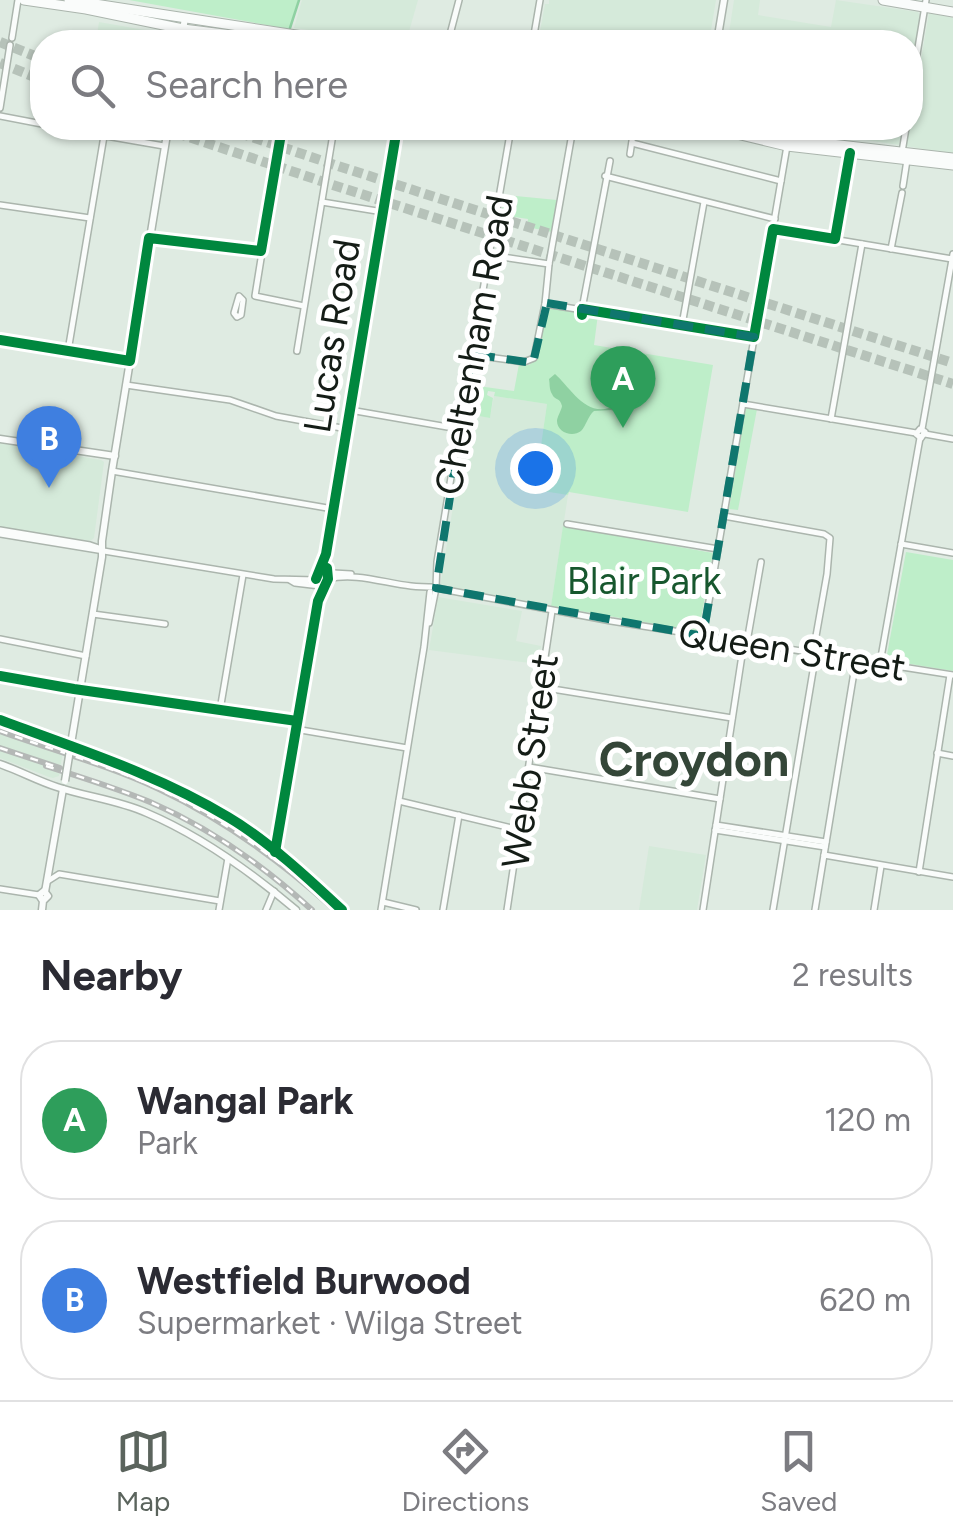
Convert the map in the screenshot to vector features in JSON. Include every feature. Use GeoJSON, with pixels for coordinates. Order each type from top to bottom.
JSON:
{"type":"FeatureCollection","features":[{"type":"Feature","properties":{"kind":"main road"},"geometry":{"type":"LineString","coordinates":[[21,0],[225,30]]}},
{"type":"Feature","properties":{"kind":"main road"},"geometry":{"type":"LineString","coordinates":[[69,0],[124,4],[184,24]]}},
{"type":"Feature","properties":{"kind":"main road"},"geometry":{"type":"LineString","coordinates":[[719,30],[724,0]]}},
{"type":"Feature","properties":{"kind":"main road"},"geometry":{"type":"LineString","coordinates":[[882,0],[926,3],[953,12]]}},
{"type":"Feature","properties":{"kind":"main road"},"geometry":{"type":"LineString","coordinates":[[183,30],[184,24]]}},
{"type":"Feature","properties":{"kind":"main road"},"geometry":{"type":"LineString","coordinates":[[42,899],[93,614],[165,140]]}},
{"type":"Feature","properties":{"kind":"main road"},"geometry":{"type":"LineString","coordinates":[[762,140],[787,146],[904,156]]}},
{"type":"Feature","properties":{"kind":"main road"},"geometry":{"type":"LineString","coordinates":[[791,140],[953,162]]}},
{"type":"Feature","properties":{"kind":"main road"},"geometry":{"type":"LineString","coordinates":[[0,438],[115,456]]}},
{"type":"Feature","properties":{"kind":"main road"},"geometry":{"type":"LineString","coordinates":[[0,764],[148,813],[228,858],[296,910]]}},
{"type":"Feature","properties":{"kind":"street"},"geometry":{"type":"LineString","coordinates":[[0,108],[21,0]]}},
{"type":"Feature","properties":{"kind":"street"},"geometry":{"type":"LineString","coordinates":[[451,30],[458,0]]}},
{"type":"Feature","properties":{"kind":"street"},"geometry":{"type":"LineString","coordinates":[[535,30],[540,0]]}},
{"type":"Feature","properties":{"kind":"street"},"geometry":{"type":"LineString","coordinates":[[921,30],[926,3]]}},
{"type":"Feature","properties":{"kind":"street"},"geometry":{"type":"LineString","coordinates":[[0,116],[30,122]]}},
{"type":"Feature","properties":{"kind":"street"},"geometry":{"type":"LineString","coordinates":[[68,350],[103,140]]}},
{"type":"Feature","properties":{"kind":"street"},"geometry":{"type":"LineString","coordinates":[[128,140],[164,146]]}},
{"type":"Feature","properties":{"kind":"street"},"geometry":{"type":"LineString","coordinates":[[255,296],[280,140]]}},
{"type":"Feature","properties":{"kind":"street"},"geometry":{"type":"LineString","coordinates":[[298,350],[332,140]]}},
{"type":"Feature","properties":{"kind":"street","name":"Lucas Road"},"geometry":{"type":"LineString","coordinates":[[318,601],[316,582],[326,554],[395,140]]}},
{"type":"Feature","properties":{"kind":"street","name":"Cheltenham Road"},"geometry":{"type":"LineString","coordinates":[[382,910],[458,429],[509,140]]}},
{"type":"Feature","properties":{"kind":"street"},"geometry":{"type":"LineString","coordinates":[[472,354],[530,361],[534,355],[571,140]]}},
{"type":"Feature","properties":{"kind":"street"},"geometry":{"type":"LineString","coordinates":[[892,249],[905,140]]}},
{"type":"Feature","properties":{"kind":"street"},"geometry":{"type":"LineString","coordinates":[[630,154],[632,142],[781,181]]}},
{"type":"Feature","properties":{"kind":"street"},"geometry":{"type":"LineString","coordinates":[[704,636],[787,146]]}},
{"type":"Feature","properties":{"kind":"street"},"geometry":{"type":"LineString","coordinates":[[835,239],[850,153]]}},
{"type":"Feature","properties":{"kind":"street"},"geometry":{"type":"LineString","coordinates":[[582,308],[610,161]]}},
{"type":"Feature","properties":{"kind":"street"},"geometry":{"type":"LineString","coordinates":[[605,176],[774,220]]}},
{"type":"Feature","properties":{"kind":"street"},"geometry":{"type":"LineString","coordinates":[[322,202],[383,212]]}},
{"type":"Feature","properties":{"kind":"street"},"geometry":{"type":"LineString","coordinates":[[682,325],[704,202]]}},
{"type":"Feature","properties":{"kind":"street"},"geometry":{"type":"LineString","coordinates":[[0,205],[90,218]]}},
{"type":"Feature","properties":{"kind":"street"},"geometry":{"type":"LineString","coordinates":[[773,228],[952,256],[880,663]]}},
{"type":"Feature","properties":{"kind":"street"},"geometry":{"type":"LineString","coordinates":[[149,238],[261,251]]}},
{"type":"Feature","properties":{"kind":"street"},"geometry":{"type":"LineString","coordinates":[[830,420],[862,244]]}},
{"type":"Feature","properties":{"kind":"street"},"geometry":{"type":"LineString","coordinates":[[488,256],[549,264]]}},
{"type":"Feature","properties":{"kind":"street"},"geometry":{"type":"LineString","coordinates":[[243,298],[255,296],[304,306]]}},
{"type":"Feature","properties":{"kind":"street"},"geometry":{"type":"LineString","coordinates":[[545,304],[754,337]]}},
{"type":"Feature","properties":{"kind":"street"},"geometry":{"type":"LineString","coordinates":[[0,340],[130,360]]}},
{"type":"Feature","properties":{"kind":"street"},"geometry":{"type":"LineString","coordinates":[[126,384],[230,400],[276,416],[347,429]]}},
{"type":"Feature","properties":{"kind":"street"},"geometry":{"type":"LineString","coordinates":[[743,404],[953,439]]}},
{"type":"Feature","properties":{"kind":"street"},"geometry":{"type":"LineString","coordinates":[[350,410],[458,429]]}},
{"type":"Feature","properties":{"kind":"street"},"geometry":{"type":"LineString","coordinates":[[112,472],[334,509]]}},
{"type":"Feature","properties":{"kind":"street"},"geometry":{"type":"LineString","coordinates":[[724,516],[828,536],[830,546],[774,910]]}},
{"type":"Feature","properties":{"kind":"street"},"geometry":{"type":"LineString","coordinates":[[567,524],[718,549]]}},
{"type":"Feature","properties":{"kind":"street","name":"Queen Street"},"geometry":{"type":"LineString","coordinates":[[0,532],[244,574],[316,582],[319,586],[326,578],[357,577],[951,675]]}},
{"type":"Feature","properties":{"kind":"street"},"geometry":{"type":"LineString","coordinates":[[902,544],[953,553]]}},
{"type":"Feature","properties":{"kind":"street","name":"Lucas Road"},"geometry":{"type":"LineString","coordinates":[[275,852],[318,601],[326,578],[326,554]]}},
{"type":"Feature","properties":{"kind":"street"},"geometry":{"type":"LineString","coordinates":[[703,910],[761,562]]}},
{"type":"Feature","properties":{"kind":"street"},"geometry":{"type":"LineString","coordinates":[[220,710],[244,574]]}},
{"type":"Feature","properties":{"kind":"street","name":"Webb Street"},"geometry":{"type":"LineString","coordinates":[[507,910],[552,611]]}},
{"type":"Feature","properties":{"kind":"street"},"geometry":{"type":"LineString","coordinates":[[93,614],[164,624]]}},
{"type":"Feature","properties":{"kind":"street"},"geometry":{"type":"LineString","coordinates":[[0,639],[86,656]]}},
{"type":"Feature","properties":{"kind":"street"},"geometry":{"type":"LineString","coordinates":[[815,910],[856,660]]}},
{"type":"Feature","properties":{"kind":"street"},"geometry":{"type":"LineString","coordinates":[[919,872],[951,675]]}},
{"type":"Feature","properties":{"kind":"street"},"geometry":{"type":"LineString","coordinates":[[0,676],[297,721]]}},
{"type":"Feature","properties":{"kind":"street"},"geometry":{"type":"LineString","coordinates":[[540,687],[732,718]]}},
{"type":"Feature","properties":{"kind":"street"},"geometry":{"type":"LineString","coordinates":[[0,720],[161,781],[232,820],[342,910]]}},
{"type":"Feature","properties":{"kind":"street"},"geometry":{"type":"LineString","coordinates":[[295,729],[408,748]]}},
{"type":"Feature","properties":{"kind":"street"},"geometry":{"type":"LineString","coordinates":[[938,754],[953,756]]}},
{"type":"Feature","properties":{"kind":"street"},"geometry":{"type":"LineString","coordinates":[[529,767],[720,799]]}},
{"type":"Feature","properties":{"kind":"street"},"geometry":{"type":"LineString","coordinates":[[398,801],[520,830]]}},
{"type":"Feature","properties":{"kind":"street"},"geometry":{"type":"LineString","coordinates":[[443,910],[458,815]]}},
{"type":"Feature","properties":{"kind":"street"},"geometry":{"type":"LineString","coordinates":[[716,827],[785,838],[881,866],[953,877]]}},
{"type":"Feature","properties":{"kind":"street"},"geometry":{"type":"LineString","coordinates":[[219,910],[228,858]]}},
{"type":"Feature","properties":{"kind":"street"},"geometry":{"type":"LineString","coordinates":[[50,861],[60,874]]}},
{"type":"Feature","properties":{"kind":"street"},"geometry":{"type":"LineString","coordinates":[[874,910],[881,866]]}},
{"type":"Feature","properties":{"kind":"street"},"geometry":{"type":"LineString","coordinates":[[47,882],[60,874],[220,901]]}},
{"type":"Feature","properties":{"kind":"street"},"geometry":{"type":"LineString","coordinates":[[0,889],[42,899]]}},
{"type":"Feature","properties":{"kind":"street"},"geometry":{"type":"LineString","coordinates":[[266,910],[274,891]]}},
{"type":"Feature","properties":{"kind":"street"},"geometry":{"type":"LineString","coordinates":[[383,902],[416,910]]}},
{"type":"Feature","properties":{"kind":"highlighted area"},"geometry":{"type":"Polygon","coordinates":[[[547,303],[754,337],[703,636],[436,588],[472,354],[533,363],[547,303]]]}},
{"type":"Feature","properties":{"kind":"shaded area"},"geometry":{"type":"Polygon","coordinates":[[[302,0],[418,0],[409,30],[294,28],[302,0]]]}},
{"type":"Feature","properties":{"kind":"shaded area"},"geometry":{"type":"Polygon","coordinates":[[[549,0],[716,0],[711,30],[540,30],[545,4],[549,0]]]}},
{"type":"Feature","properties":{"kind":"shaded area"},"geometry":{"type":"Polygon","coordinates":[[[734,0],[760,0],[758,15],[831,27],[836,0],[918,12],[920,16],[918,30],[729,30],[734,0]]]}},
{"type":"Feature","properties":{"kind":"shaded area"},"geometry":{"type":"Polygon","coordinates":[[[929,13],[953,18],[953,154],[906,146],[907,140],[923,140],[923,48],[929,13]]]}},
{"type":"Feature","properties":{"kind":"shaded area"},"geometry":{"type":"Polygon","coordinates":[[[99,22],[145,30],[98,30],[99,22]]]}},
{"type":"Feature","properties":{"kind":"shaded area"},"geometry":{"type":"Polygon","coordinates":[[[866,140],[900,140],[899,145],[866,140]]]}},
{"type":"Feature","properties":{"kind":"shaded area"},"geometry":{"type":"Polygon","coordinates":[[[555,374],[592,408],[609,408],[624,399],[632,403],[631,411],[594,411],[581,431],[566,433],[557,421],[561,403],[550,388],[549,379],[555,374]]]}},
{"type":"Feature","properties":{"kind":"shaded area"},"geometry":{"type":"Polygon","coordinates":[[[494,396],[547,404],[540,452],[543,490],[568,495],[551,606],[440,587],[468,414],[490,418],[494,396]]]}},
{"type":"Feature","properties":{"kind":"shaded area"},"geometry":{"type":"Polygon","coordinates":[[[0,443],[104,462],[94,538],[90,541],[0,528],[0,443]]]}},
{"type":"Feature","properties":{"kind":"shaded area"},"geometry":{"type":"Polygon","coordinates":[[[438,597],[522,611],[516,641],[541,646],[538,664],[429,650],[438,597]]]}},
{"type":"Feature","properties":{"kind":"shaded area"},"geometry":{"type":"Polygon","coordinates":[[[0,725],[63,751],[59,776],[49,777],[0,758],[0,725]]]}},
{"type":"Feature","properties":{"kind":"shaded area"},"geometry":{"type":"Polygon","coordinates":[[[649,846],[706,855],[697,910],[639,910],[649,846]]]}},
{"type":"Feature","properties":{"kind":"green space"},"geometry":{"type":"Polygon","coordinates":[[[129,0],[298,0],[289,29],[129,0]]]}},
{"type":"Feature","properties":{"kind":"green space"},"geometry":{"type":"Polygon","coordinates":[[[505,195],[557,200],[552,232],[527,227],[528,219],[501,215],[505,195]]]}},
{"type":"Feature","properties":{"kind":"green space"},"geometry":{"type":"Polygon","coordinates":[[[552,307],[598,314],[594,345],[713,365],[688,512],[543,491],[540,452],[547,404],[494,396],[495,392],[488,391],[487,395],[493,398],[490,418],[468,414],[469,408],[480,410],[483,391],[470,389],[471,385],[514,391],[519,364],[529,365],[537,359],[545,312],[552,307]]]}},
{"type":"Feature","properties":{"kind":"green space"},"geometry":{"type":"Polygon","coordinates":[[[746,407],[757,409],[738,510],[729,509],[746,407]]]}},
{"type":"Feature","properties":{"kind":"green space","name":"Blair Park"},"geometry":{"type":"Polygon","coordinates":[[[563,526],[713,553],[699,630],[551,606],[563,526]]]}},
{"type":"Feature","properties":{"kind":"green space"},"geometry":{"type":"Polygon","coordinates":[[[906,552],[953,560],[953,671],[886,660],[906,552]]]}},
{"type":"Feature","properties":{"kind":"waterway"},"geometry":{"type":"LineString","coordinates":[[290,28],[299,0]]}},
{"type":"Feature","properties":{"kind":"tunnel"},"geometry":{"type":"LineString","coordinates":[[0,42],[30,54]]}},
{"type":"Feature","properties":{"kind":"tunnel"},"geometry":{"type":"LineString","coordinates":[[0,63],[30,75]]}},
{"type":"Feature","properties":{"kind":"tunnel"},"geometry":{"type":"LineString","coordinates":[[198,140],[953,384]]}},
{"type":"Feature","properties":{"kind":"tunnel"},"geometry":{"type":"LineString","coordinates":[[261,140],[953,363]]}},
{"type":"Feature","properties":{"kind":"railway"},"geometry":{"type":"LineString","coordinates":[[0,731],[120,772],[183,801],[252,843],[335,910]]}},
{"type":"Feature","properties":{"kind":"railway"},"geometry":{"type":"LineString","coordinates":[[0,748],[60,768]]}},
{"type":"Feature","properties":{"kind":"railway"},"geometry":{"type":"LineString","coordinates":[[46,766],[172,812],[255,863],[312,910]]}},
{"type":"Feature","properties":{"kind":"cycle path"},"geometry":{"type":"LineString","coordinates":[[0,340],[130,361],[149,238],[261,251],[280,140]]}},
{"type":"Feature","properties":{"kind":"cycle path"},"geometry":{"type":"LineString","coordinates":[[316,579],[326,554],[395,140]]}},
{"type":"Feature","properties":{"kind":"cycle path"},"geometry":{"type":"LineString","coordinates":[[582,315],[582,309],[754,337],[773,229],[835,239],[850,153]]}},
{"type":"Feature","properties":{"kind":"cycle path"},"geometry":{"type":"LineString","coordinates":[[275,852],[327,568]]}},
{"type":"Feature","properties":{"kind":"cycle path"},"geometry":{"type":"LineString","coordinates":[[0,676],[297,721]]}},
{"type":"Feature","properties":{"kind":"cycle path"},"geometry":{"type":"LineString","coordinates":[[0,720],[116,763],[201,802],[258,837],[342,910]]}},
{"type":"Feature","properties":{"kind":"place","name":"Wangal Park"},"geometry":{"type":"Point","coordinates":[623,428]}},
{"type":"Feature","properties":{"kind":"place","name":"Westfield Burwood"},"geometry":{"type":"Point","coordinates":[49,488]}},
{"type":"Feature","properties":{"kind":"district","name":"Croydon"},"geometry":{"type":"Point","coordinates":[694,759]}}]}
